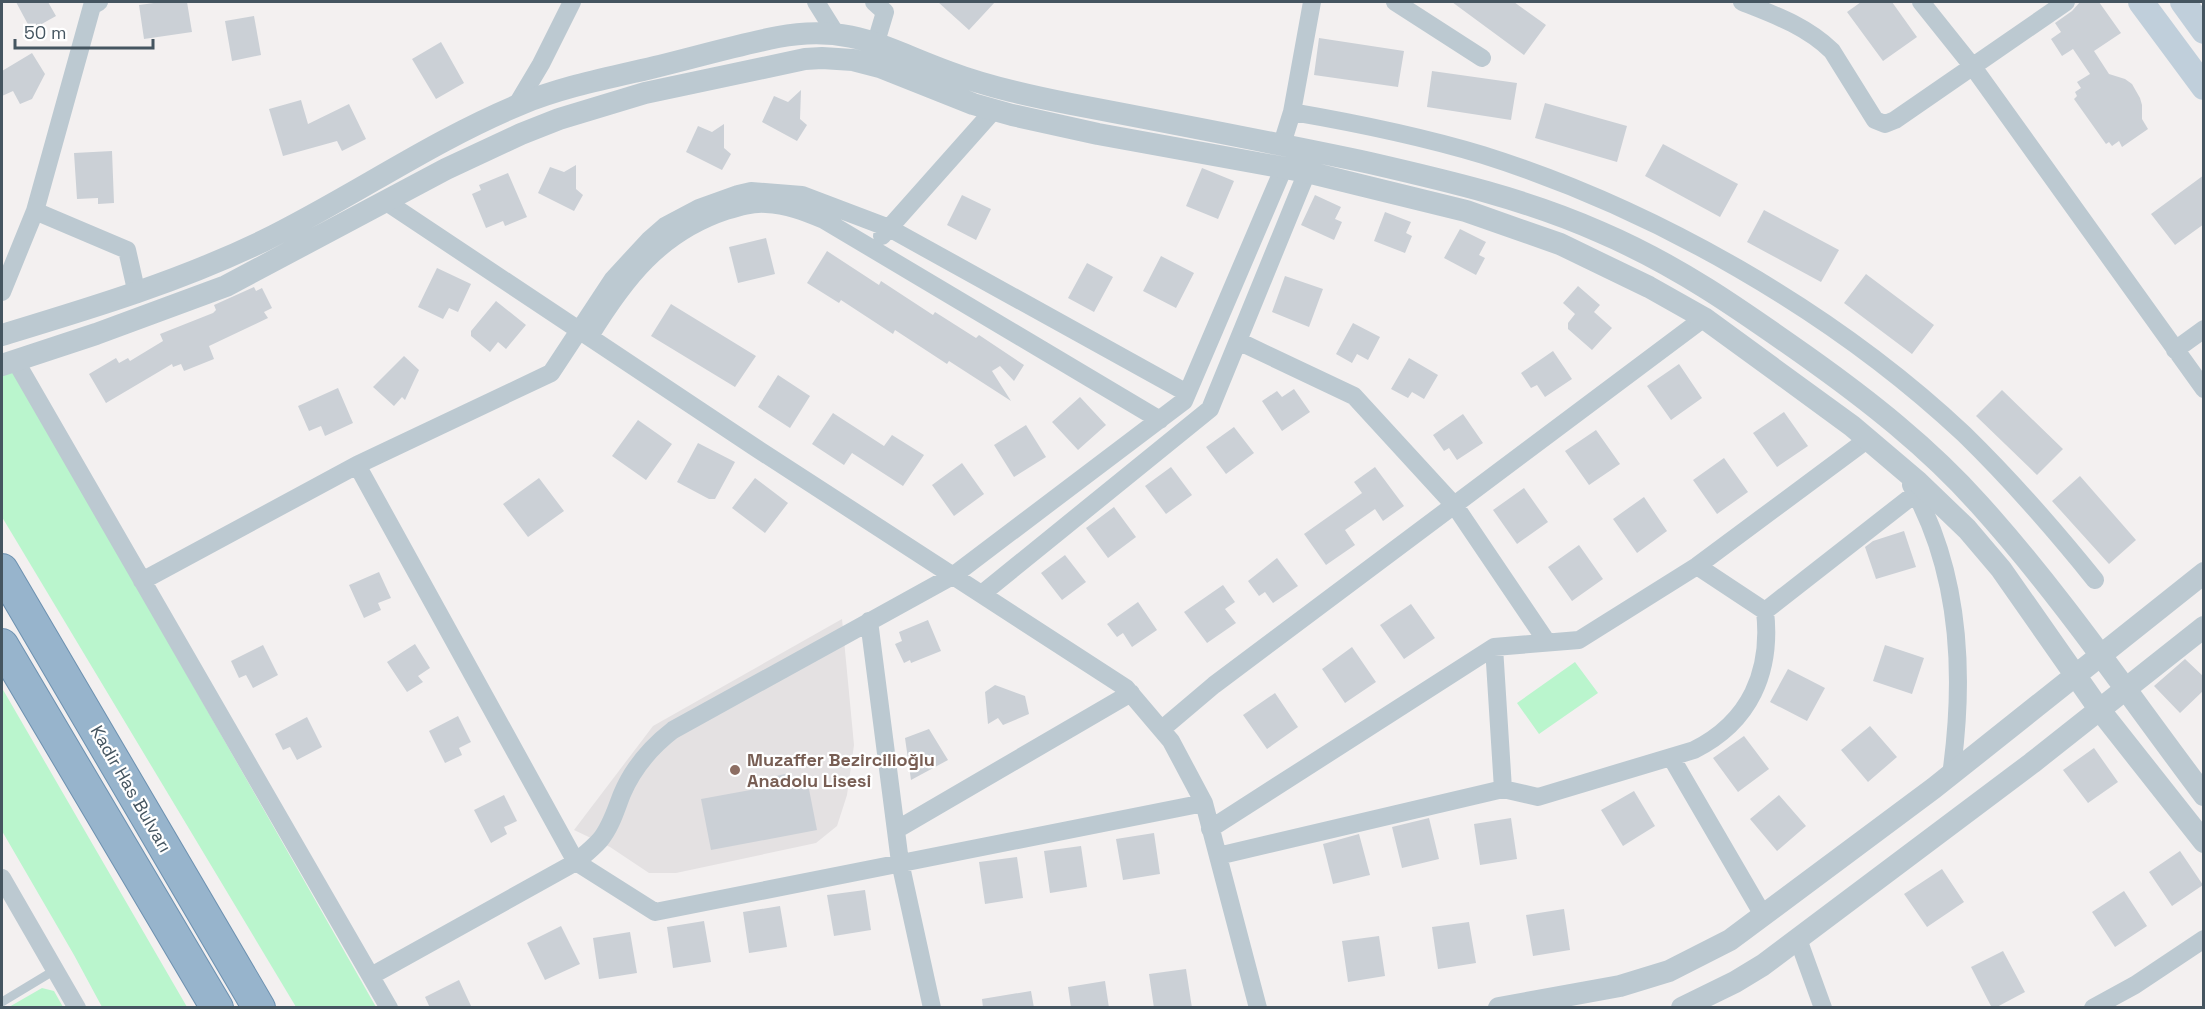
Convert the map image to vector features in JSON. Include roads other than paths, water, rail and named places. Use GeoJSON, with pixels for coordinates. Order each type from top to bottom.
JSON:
{"type":"FeatureCollection","features":[{"type":"Feature","properties":{"kind":"highway","name":"Kadir Has Bulvarı"},"geometry":{"type":"LineString","coordinates":[[2,570],[259,1008]]}},
{"type":"Feature","properties":{"kind":"highway","name":"Kadir Has Bulvarı"},"geometry":{"type":"LineString","coordinates":[[2,645],[217,1008]]}},
{"type":"Feature","properties":{"kind":"main road"},"geometry":{"type":"LineString","coordinates":[[2141,2],[2204,87]]}},
{"type":"Feature","properties":{"kind":"main road"},"geometry":{"type":"LineString","coordinates":[[2183,2],[2204,31]]}},
{"type":"Feature","properties":{"kind":"street"},"geometry":{"type":"LineString","coordinates":[[516,106],[572,2]]}},
{"type":"Feature","properties":{"kind":"street"},"geometry":{"type":"LineString","coordinates":[[816,2],[836,34]]}},
{"type":"Feature","properties":{"kind":"street"},"geometry":{"type":"LineString","coordinates":[[874,2],[885,12],[876,42]]}},
{"type":"Feature","properties":{"kind":"street"},"geometry":{"type":"LineString","coordinates":[[1395,2],[1482,58]]}},
{"type":"Feature","properties":{"kind":"street"},"geometry":{"type":"LineString","coordinates":[[1742,2],[1800,26],[1823,42],[1832,51],[1872,116],[1880,123],[1890,123],[2066,2]]}},
{"type":"Feature","properties":{"kind":"street"},"geometry":{"type":"LineString","coordinates":[[1921,2],[1973,67],[2204,389]]}},
{"type":"Feature","properties":{"kind":"street"},"geometry":{"type":"LineString","coordinates":[[2,292],[35,211],[93,3]]}},
{"type":"Feature","properties":{"kind":"street"},"geometry":{"type":"LineString","coordinates":[[1282,144],[1292,112],[1306,3]]}},
{"type":"Feature","properties":{"kind":"street"},"geometry":{"type":"LineString","coordinates":[[4,330],[136,294],[227,258],[269,238],[466,130],[516,106],[551,93],[599,79],[778,37],[836,34],[876,42],[949,72],[1012,91],[1282,144],[1427,176],[1524,203],[1599,231],[1681,272],[1721,296],[1868,401],[1940,465],[1977,502],[2022,555],[2204,795]]}},
{"type":"Feature","properties":{"kind":"street"},"geometry":{"type":"LineString","coordinates":[[389,1008],[142,581],[8,363],[226,286],[483,150],[578,113],[645,93],[805,59],[839,58],[867,63],[994,110],[1089,132],[1284,167],[1466,211],[1514,226],[1605,264],[1704,318],[1868,439],[1902,468],[1982,546],[2019,593],[2099,709],[2204,842]]}},
{"type":"Feature","properties":{"kind":"street"},"geometry":{"type":"LineString","coordinates":[[871,248],[994,110]]}},
{"type":"Feature","properties":{"kind":"street"},"geometry":{"type":"LineString","coordinates":[[1292,112],[1388,130],[1483,155],[1530,171],[1627,211],[1729,264],[1846,339],[1925,400],[1997,467],[2058,534],[2095,580]]}},
{"type":"Feature","properties":{"kind":"street"},"geometry":{"type":"LineString","coordinates":[[371,976],[576,862],[601,839],[634,772],[660,740],[673,730],[954,575],[1184,401],[1284,167]]}},
{"type":"Feature","properties":{"kind":"street"},"geometry":{"type":"LineString","coordinates":[[983,593],[1210,409],[1307,172]]}},
{"type":"Feature","properties":{"kind":"street"},"geometry":{"type":"LineString","coordinates":[[585,333],[613,279],[633,255],[665,226],[699,208],[738,194],[765,191],[801,195],[889,228],[1187,393]]}},
{"type":"Feature","properties":{"kind":"street"},"geometry":{"type":"LineString","coordinates":[[385,201],[756,448],[1113,678],[1131,693],[1171,741],[1204,803],[1258,1008]]}},
{"type":"Feature","properties":{"kind":"street"},"geometry":{"type":"LineString","coordinates":[[142,581],[357,465],[551,373],[623,286],[672,237],[688,227],[731,210],[764,204],[792,208],[824,220],[1160,420]]}},
{"type":"Feature","properties":{"kind":"street"},"geometry":{"type":"LineString","coordinates":[[35,211],[127,250],[136,294]]}},
{"type":"Feature","properties":{"kind":"street"},"geometry":{"type":"LineString","coordinates":[[1162,729],[1214,685],[1704,318]]}},
{"type":"Feature","properties":{"kind":"street"},"geometry":{"type":"LineString","coordinates":[[2175,350],[2204,329]]}},
{"type":"Feature","properties":{"kind":"street"},"geometry":{"type":"LineString","coordinates":[[1238,341],[1354,396],[1455,506],[1547,642]]}},
{"type":"Feature","properties":{"kind":"street"},"geometry":{"type":"LineString","coordinates":[[1210,829],[1494,647],[1579,640],[1697,566],[1868,439]]}},
{"type":"Feature","properties":{"kind":"street"},"geometry":{"type":"LineString","coordinates":[[357,465],[576,862],[655,912],[1204,803]]}},
{"type":"Feature","properties":{"kind":"street"},"geometry":{"type":"LineString","coordinates":[[1902,468],[1916,493],[1938,547],[1955,619],[1959,691],[1951,775]]}},
{"type":"Feature","properties":{"kind":"street"},"geometry":{"type":"LineString","coordinates":[[1765,611],[1916,493]]}},
{"type":"Feature","properties":{"kind":"street"},"geometry":{"type":"LineString","coordinates":[[1697,566],[1765,611]]}},
{"type":"Feature","properties":{"kind":"street"},"geometry":{"type":"LineString","coordinates":[[1498,1008],[1604,990],[1669,971],[1730,940],[1951,775],[2204,573]]}},
{"type":"Feature","properties":{"kind":"street"},"geometry":{"type":"LineString","coordinates":[[1218,856],[1503,789],[1538,796],[1694,750],[1719,735],[1746,706],[1758,684],[1767,648],[1765,611]]}},
{"type":"Feature","properties":{"kind":"street"},"geometry":{"type":"LineString","coordinates":[[868,621],[900,862],[932,1008]]}},
{"type":"Feature","properties":{"kind":"street"},"geometry":{"type":"LineString","coordinates":[[1682,1008],[1735,982],[1763,965],[2032,763],[2204,627]]}},
{"type":"Feature","properties":{"kind":"street"},"geometry":{"type":"LineString","coordinates":[[1494,647],[1503,789]]}},
{"type":"Feature","properties":{"kind":"street"},"geometry":{"type":"LineString","coordinates":[[896,830],[1131,693]]}},
{"type":"Feature","properties":{"kind":"street"},"geometry":{"type":"LineString","coordinates":[[1671,758],[1763,915]]}},
{"type":"Feature","properties":{"kind":"street"},"geometry":{"type":"LineString","coordinates":[[2,878],[77,1008]]}},
{"type":"Feature","properties":{"kind":"street"},"geometry":{"type":"LineString","coordinates":[[1798,939],[1823,1008]]}},
{"type":"Feature","properties":{"kind":"street"},"geometry":{"type":"LineString","coordinates":[[2093,1008],[2128,999],[2204,939]]}},
{"type":"Feature","properties":{"kind":"lane"},"geometry":{"type":"LineString","coordinates":[[2,1002],[55,970]]}},
{"type":"Feature","properties":{"kind":"place","name":"Muzaffer Bezircilioğlu Anadolu Lisesi"},"geometry":{"type":"Point","coordinates":[735,770]}}]}
